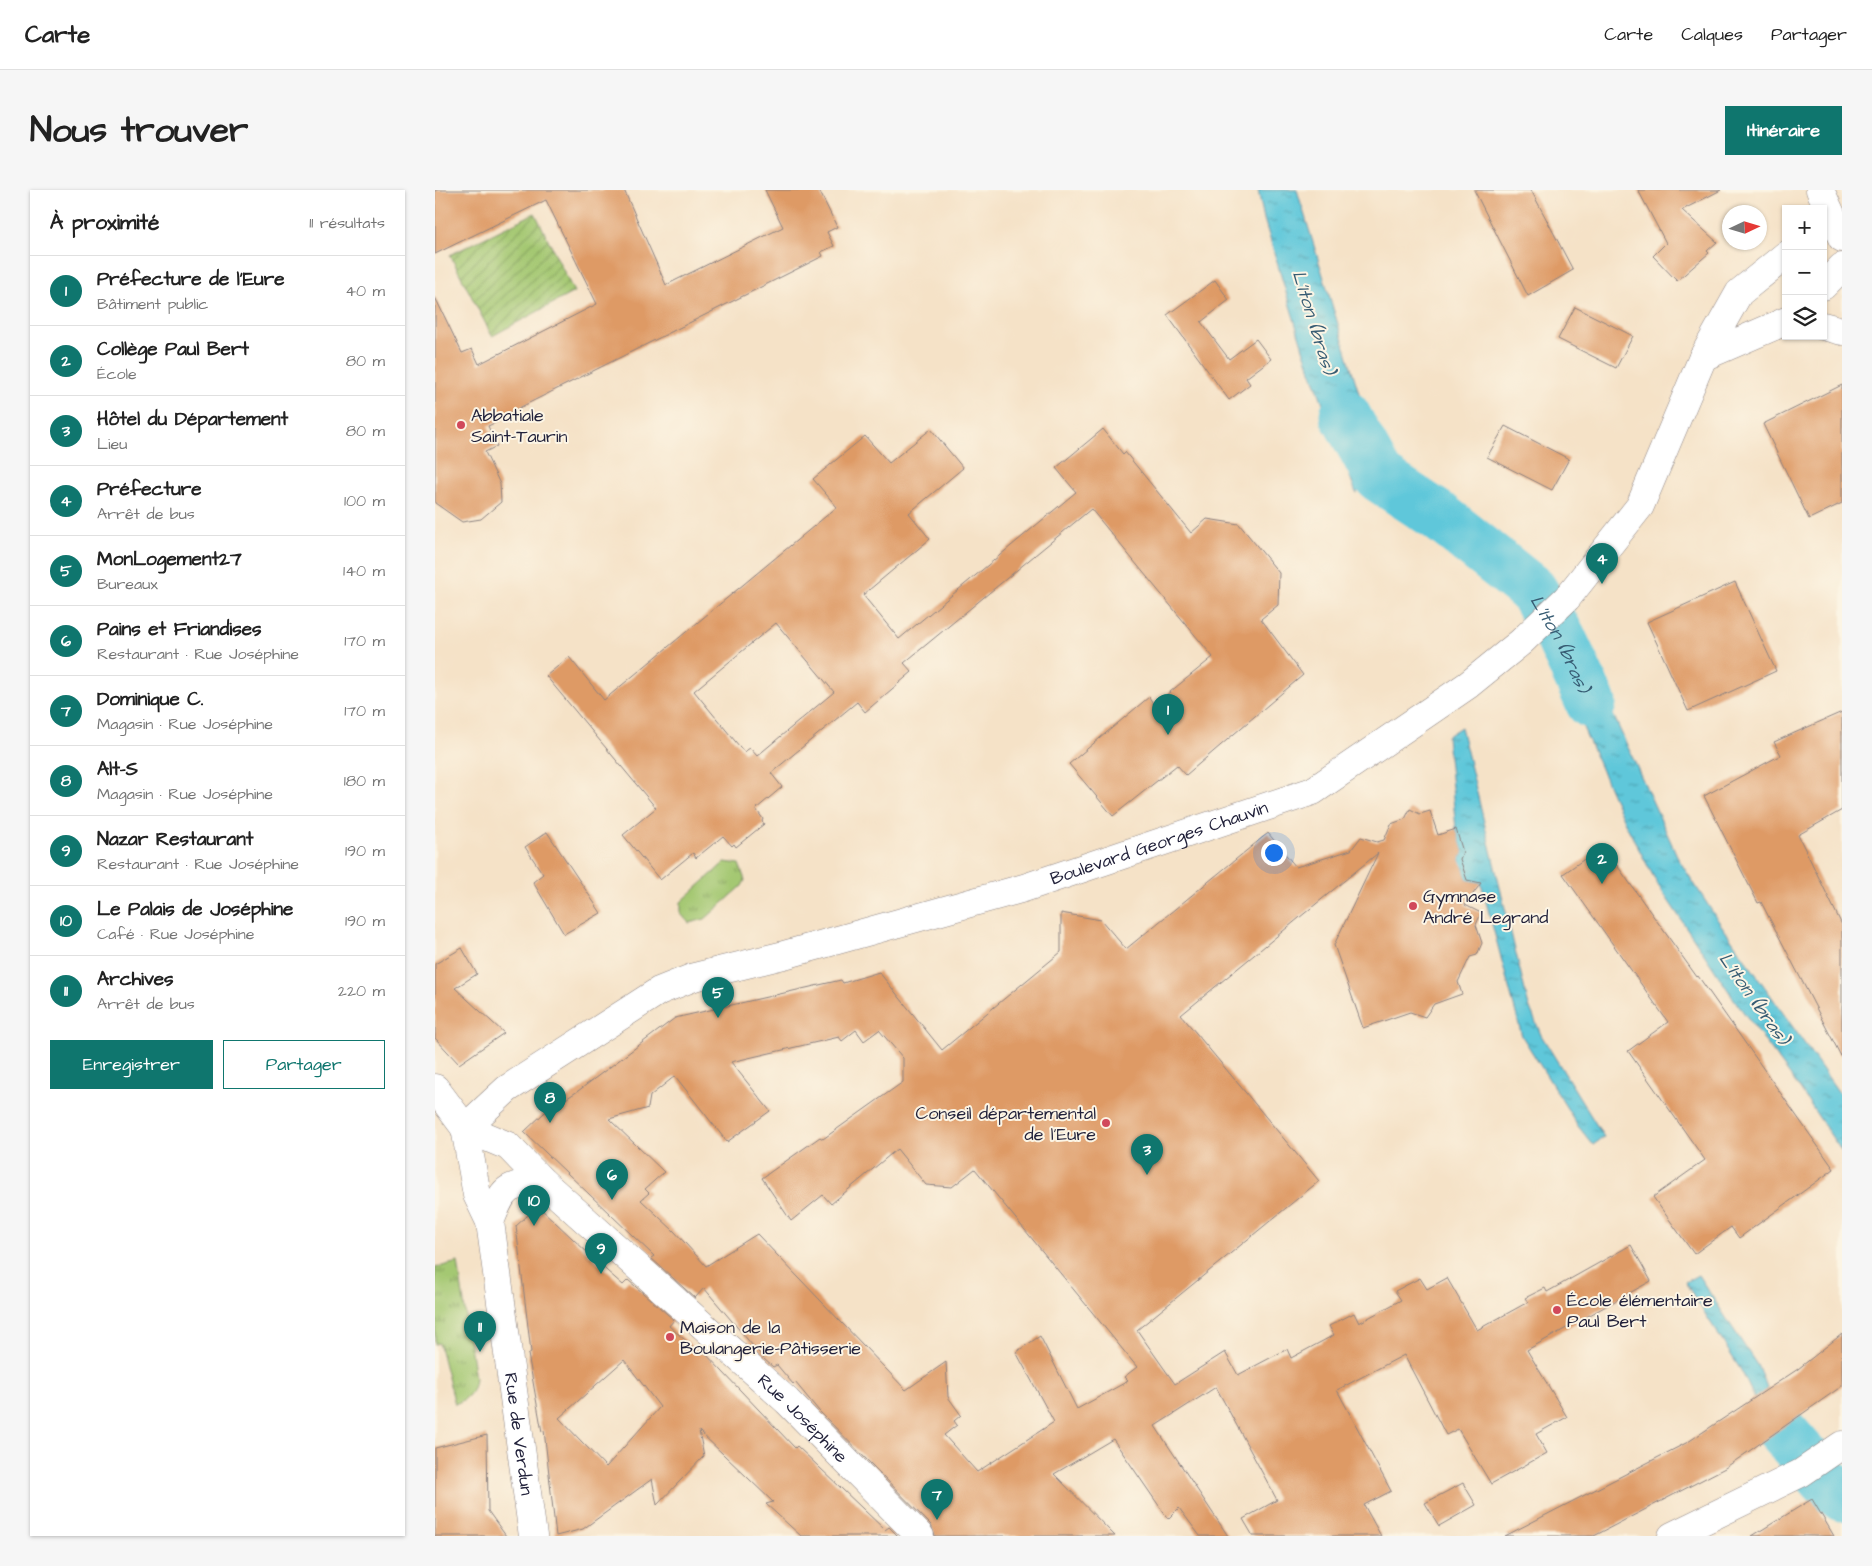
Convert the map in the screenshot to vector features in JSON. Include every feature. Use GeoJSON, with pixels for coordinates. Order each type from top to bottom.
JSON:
{"type":"FeatureCollection","features":[{"type":"Feature","properties":{"kind":"street"},"geometry":{"type":"LineString","coordinates":[[1820,190],[1833,228]]}},
{"type":"Feature","properties":{"kind":"street","name":"Boulevard Georges Chauvin"},"geometry":{"type":"LineString","coordinates":[[465,1128],[515,1084],[659,991],[694,977],[784,955],[1024,888],[1313,791],[1468,686],[1521,642],[1567,598],[1640,506],[1703,357],[1739,293],[1782,258]]}},
{"type":"Feature","properties":{"kind":"street"},"geometry":{"type":"LineString","coordinates":[[1827,282],[1842,267]]}},
{"type":"Feature","properties":{"kind":"street"},"geometry":{"type":"LineString","coordinates":[[1703,357],[1782,323]]}},
{"type":"Feature","properties":{"kind":"street"},"geometry":{"type":"LineString","coordinates":[[1827,327],[1842,331]]}},
{"type":"Feature","properties":{"kind":"street"},"geometry":{"type":"LineString","coordinates":[[435,1088],[465,1128]]}},
{"type":"Feature","properties":{"kind":"street","name":"Rue Joséphine"},"geometry":{"type":"LineString","coordinates":[[465,1128],[508,1146],[543,1182],[787,1401],[920,1536]]}},
{"type":"Feature","properties":{"kind":"street","name":"Rue de Verdun"},"geometry":{"type":"LineString","coordinates":[[465,1128],[477,1195],[490,1222],[533,1536]]}},
{"type":"Feature","properties":{"kind":"street"},"geometry":{"type":"LineString","coordinates":[[490,1222],[501,1195],[515,1184],[543,1182]]}},
{"type":"Feature","properties":{"kind":"street"},"geometry":{"type":"LineString","coordinates":[[1672,1536],[1801,1473],[1833,1451]]}},
{"type":"Feature","properties":{"kind":"green space"},"geometry":{"type":"Polygon","coordinates":[[[535,213],[574,292],[492,336],[450,255],[535,213]]]}},
{"type":"Feature","properties":{"kind":"green space"},"geometry":{"type":"Polygon","coordinates":[[[725,862],[739,864],[745,880],[742,886],[705,919],[689,923],[681,914],[681,902],[725,862]]]}},
{"type":"Feature","properties":{"kind":"green space"},"geometry":{"type":"Polygon","coordinates":[[[458,1262],[475,1379],[469,1394],[464,1400],[455,1404],[439,1343],[435,1344],[435,1268],[458,1262]]]}},
{"type":"Feature","properties":{"kind":"water"},"geometry":{"type":"Polygon","coordinates":[[[1258,190],[1297,190],[1366,416],[1377,442],[1396,464],[1356,493],[1304,352],[1264,219],[1258,190]]]}},
{"type":"Feature","properties":{"kind":"water"},"geometry":{"type":"Polygon","coordinates":[[[1455,506],[1524,563],[1547,574],[1517,605],[1486,567],[1428,524],[1455,506]]]}},
{"type":"Feature","properties":{"kind":"water"},"geometry":{"type":"Polygon","coordinates":[[[1573,626],[1679,860],[1717,919],[1842,1097],[1842,1152],[1798,1086],[1736,1002],[1658,885],[1624,821],[1549,650],[1573,626]]]}},
{"type":"Feature","properties":{"kind":"water"},"geometry":{"type":"Polygon","coordinates":[[[1461,727],[1528,1003],[1541,1035],[1604,1137],[1593,1145],[1578,1126],[1522,1036],[1481,883],[1467,880],[1460,859],[1463,852],[1456,829],[1447,736],[1461,727]]]}},
{"type":"Feature","properties":{"kind":"water"},"geometry":{"type":"Polygon","coordinates":[[[1698,1275],[1757,1365],[1768,1389],[1755,1399],[1742,1372],[1685,1282],[1698,1275]]]}},
{"type":"Feature","properties":{"kind":"water"},"geometry":{"type":"Polygon","coordinates":[[[1790,1424],[1803,1441],[1784,1455],[1772,1436],[1790,1424]]]}},
{"type":"Feature","properties":{"kind":"water"},"geometry":{"type":"Polygon","coordinates":[[[1842,1478],[1842,1511],[1831,1507],[1823,1495],[1842,1478]]]}},
{"type":"Feature","properties":{"kind":"building"},"geometry":{"type":"Polygon","coordinates":[[[435,190],[624,190],[666,285],[783,227],[765,190],[819,190],[837,227],[827,232],[834,246],[821,252],[823,256],[499,418],[501,420],[488,426],[497,446],[485,452],[500,484],[501,502],[481,519],[462,522],[435,503],[435,297],[462,353],[472,349],[479,364],[597,304],[546,200],[435,254],[435,190]]]}},
{"type":"Feature","properties":{"kind":"building"},"geometry":{"type":"Polygon","coordinates":[[[1474,190],[1531,190],[1573,270],[1528,296],[1474,190]]]}},
{"type":"Feature","properties":{"kind":"building"},"geometry":{"type":"Polygon","coordinates":[[[1638,190],[1721,190],[1682,210],[1717,242],[1707,251],[1709,253],[1677,281],[1653,256],[1666,243],[1638,190]]]}},
{"type":"Feature","properties":{"kind":"building"},"geometry":{"type":"Polygon","coordinates":[[[1215,280],[1229,300],[1201,322],[1229,359],[1256,339],[1271,359],[1246,378],[1250,384],[1229,400],[1167,315],[1215,280]]]}},
{"type":"Feature","properties":{"kind":"building"},"geometry":{"type":"Polygon","coordinates":[[[1575,307],[1633,336],[1616,368],[1558,339],[1575,307]]]}},
{"type":"Feature","properties":{"kind":"building"},"geometry":{"type":"Polygon","coordinates":[[[1842,385],[1842,503],[1809,519],[1763,424],[1842,385]]]}},
{"type":"Feature","properties":{"kind":"building"},"geometry":{"type":"Polygon","coordinates":[[[1505,426],[1569,459],[1552,490],[1487,457],[1505,426]]]}},
{"type":"Feature","properties":{"kind":"building"},"geometry":{"type":"Polygon","coordinates":[[[931,429],[963,468],[909,513],[930,539],[863,595],[899,639],[1076,492],[1056,468],[1103,429],[1123,454],[1125,452],[1191,533],[1207,519],[1239,524],[1279,573],[1278,605],[1261,619],[1303,675],[1186,775],[1177,765],[1113,816],[1069,764],[1149,697],[1154,705],[1213,657],[1091,509],[904,663],[912,672],[865,712],[857,702],[771,773],[782,787],[756,809],[764,824],[736,847],[734,844],[732,846],[723,836],[696,858],[693,853],[660,880],[623,835],[656,808],[546,676],[569,657],[604,700],[837,507],[813,479],[865,436],[889,463],[931,429]],[[776,623],[694,691],[744,752],[750,748],[757,756],[834,692],[776,623]]]}},
{"type":"Feature","properties":{"kind":"building"},"geometry":{"type":"Polygon","coordinates":[[[1735,582],[1776,671],[1688,711],[1647,622],[1735,582]]]}},
{"type":"Feature","properties":{"kind":"building"},"geometry":{"type":"Polygon","coordinates":[[[1842,712],[1842,810],[1798,835],[1842,925],[1842,1058],[1761,902],[1758,903],[1704,796],[1781,755],[1774,742],[1842,712]]]}},
{"type":"Feature","properties":{"kind":"building"},"geometry":{"type":"Polygon","coordinates":[[[1410,809],[1420,814],[1430,811],[1438,835],[1456,829],[1463,852],[1460,859],[1467,880],[1481,883],[1465,905],[1481,913],[1476,925],[1482,943],[1477,955],[1470,957],[1458,982],[1462,994],[1434,1004],[1425,1017],[1410,1012],[1363,1028],[1334,945],[1378,853],[1181,1015],[1319,1181],[1137,1330],[1175,1384],[1225,1352],[1238,1375],[1287,1349],[1291,1358],[1334,1335],[1329,1326],[1354,1313],[1359,1323],[1401,1300],[1395,1291],[1420,1278],[1427,1289],[1447,1278],[1477,1330],[1528,1302],[1525,1298],[1545,1288],[1547,1292],[1631,1245],[1651,1281],[1527,1350],[1567,1417],[1536,1434],[1547,1453],[1491,1484],[1458,1429],[1446,1435],[1404,1355],[1337,1390],[1391,1491],[1364,1505],[1381,1536],[1253,1536],[1243,1519],[1277,1500],[1216,1387],[1155,1426],[1228,1536],[1200,1536],[1179,1508],[1168,1519],[1113,1439],[1054,1474],[1115,1536],[935,1536],[931,1525],[819,1411],[795,1382],[793,1384],[777,1365],[773,1367],[764,1359],[704,1288],[695,1298],[651,1258],[654,1256],[524,1132],[544,1113],[578,1091],[675,1018],[841,980],[843,983],[879,972],[942,1050],[1061,952],[1061,913],[1101,920],[1126,949],[1268,833],[1296,867],[1351,850],[1361,837],[1377,842],[1384,840],[1391,824],[1405,819],[1410,809]],[[856,1030],[842,1041],[839,1037],[731,1062],[770,1111],[727,1142],[675,1076],[650,1096],[648,1108],[609,1119],[664,1172],[645,1189],[649,1193],[641,1200],[674,1231],[706,1266],[757,1234],[906,1390],[946,1362],[948,1397],[961,1415],[954,1421],[957,1425],[944,1435],[977,1472],[1054,1422],[1016,1352],[1040,1336],[1077,1409],[1128,1381],[1124,1377],[1137,1367],[975,1169],[952,1187],[926,1185],[897,1149],[831,1204],[823,1195],[791,1221],[762,1178],[820,1137],[823,1139],[903,1082],[903,1058],[879,1030],[864,1041],[856,1030]]]}},
{"type":"Feature","properties":{"kind":"building"},"geometry":{"type":"Polygon","coordinates":[[[547,832],[601,913],[564,934],[533,882],[543,874],[525,847],[547,832]]]}},
{"type":"Feature","properties":{"kind":"building"},"geometry":{"type":"Polygon","coordinates":[[[1603,846],[1698,976],[1834,1169],[1739,1238],[1731,1227],[1694,1254],[1653,1197],[1705,1160],[1628,1051],[1668,1022],[1563,874],[1603,846]]]}},
{"type":"Feature","properties":{"kind":"building"},"geometry":{"type":"Polygon","coordinates":[[[462,948],[477,974],[455,988],[504,1033],[459,1064],[435,1038],[435,964],[462,948]]]}},
{"type":"Feature","properties":{"kind":"building"},"geometry":{"type":"Polygon","coordinates":[[[538,1206],[623,1285],[628,1280],[674,1320],[669,1326],[701,1354],[704,1352],[795,1448],[797,1446],[885,1530],[889,1527],[898,1536],[801,1536],[766,1504],[773,1502],[699,1431],[704,1456],[657,1505],[652,1479],[583,1529],[556,1536],[544,1430],[542,1432],[528,1354],[531,1352],[516,1226],[538,1206]],[[624,1360],[559,1418],[606,1467],[660,1407],[624,1360]]]}},
{"type":"Feature","properties":{"kind":"building"},"geometry":{"type":"Polygon","coordinates":[[[1842,1334],[1842,1386],[1725,1468],[1594,1536],[1505,1536],[1688,1442],[1798,1369],[1842,1334]]]}},
{"type":"Feature","properties":{"kind":"building"},"geometry":{"type":"Polygon","coordinates":[[[487,1435],[488,1511],[506,1536],[435,1536],[435,1448],[487,1435]]]}},
{"type":"Feature","properties":{"kind":"building"},"geometry":{"type":"Polygon","coordinates":[[[1463,1483],[1476,1505],[1439,1526],[1425,1503],[1463,1483]]]}},
{"type":"Feature","properties":{"kind":"building"},"geometry":{"type":"Polygon","coordinates":[[[1812,1499],[1834,1536],[1752,1536],[1812,1499]]]}},
{"type":"Feature","properties":{"kind":"waterway","name":"L'Iton (bras)"},"geometry":{"type":"LineString","coordinates":[[1345,415],[1379,477],[1440,517],[1532,590],[1561,638],[1591,703]]}},
{"type":"Feature","properties":{"kind":"waterway"},"geometry":{"type":"LineString","coordinates":[[1781,1430],[1831,1487],[1842,1496]]}},
{"type":"Feature","properties":{"kind":"place","name":"Abbatiale Saint-Taurin"},"geometry":{"type":"Point","coordinates":[461,425]}},
{"type":"Feature","properties":{"kind":"place","name":"Préfecture"},"geometry":{"type":"Point","coordinates":[1602,584]}},
{"type":"Feature","properties":{"kind":"place","name":"Préfecture de l'Eure"},"geometry":{"type":"Point","coordinates":[1168,735]}},
{"type":"Feature","properties":{"kind":"place","name":"Collège Paul Bert"},"geometry":{"type":"Point","coordinates":[1602,884]}},
{"type":"Feature","properties":{"kind":"place","name":"Gymnase André Legrand"},"geometry":{"type":"Point","coordinates":[1413,906]}},
{"type":"Feature","properties":{"kind":"place","name":"MonLogement27"},"geometry":{"type":"Point","coordinates":[718,1018]}},
{"type":"Feature","properties":{"kind":"place","name":"Alt-S"},"geometry":{"type":"Point","coordinates":[550,1123]}},
{"type":"Feature","properties":{"kind":"place","name":"Conseil départemental de l'Eure"},"geometry":{"type":"Point","coordinates":[1106,1123]}},
{"type":"Feature","properties":{"kind":"place","name":"Hôtel du Département"},"geometry":{"type":"Point","coordinates":[1147,1175]}},
{"type":"Feature","properties":{"kind":"place","name":"Pains et Friandises"},"geometry":{"type":"Point","coordinates":[612,1200]}},
{"type":"Feature","properties":{"kind":"place","name":"Le Palais de Joséphine"},"geometry":{"type":"Point","coordinates":[534,1226]}},
{"type":"Feature","properties":{"kind":"place","name":"Nazar Restaurant"},"geometry":{"type":"Point","coordinates":[601,1274]}},
{"type":"Feature","properties":{"kind":"place","name":"École élémentaire Paul Bert"},"geometry":{"type":"Point","coordinates":[1557,1310]}},
{"type":"Feature","properties":{"kind":"place","name":"Maison de la Boulangerie-Pâtisserie"},"geometry":{"type":"Point","coordinates":[670,1337]}},
{"type":"Feature","properties":{"kind":"place","name":"Archives"},"geometry":{"type":"Point","coordinates":[480,1352]}},
{"type":"Feature","properties":{"kind":"place","name":"Dominique C."},"geometry":{"type":"Point","coordinates":[937,1520]}}]}
